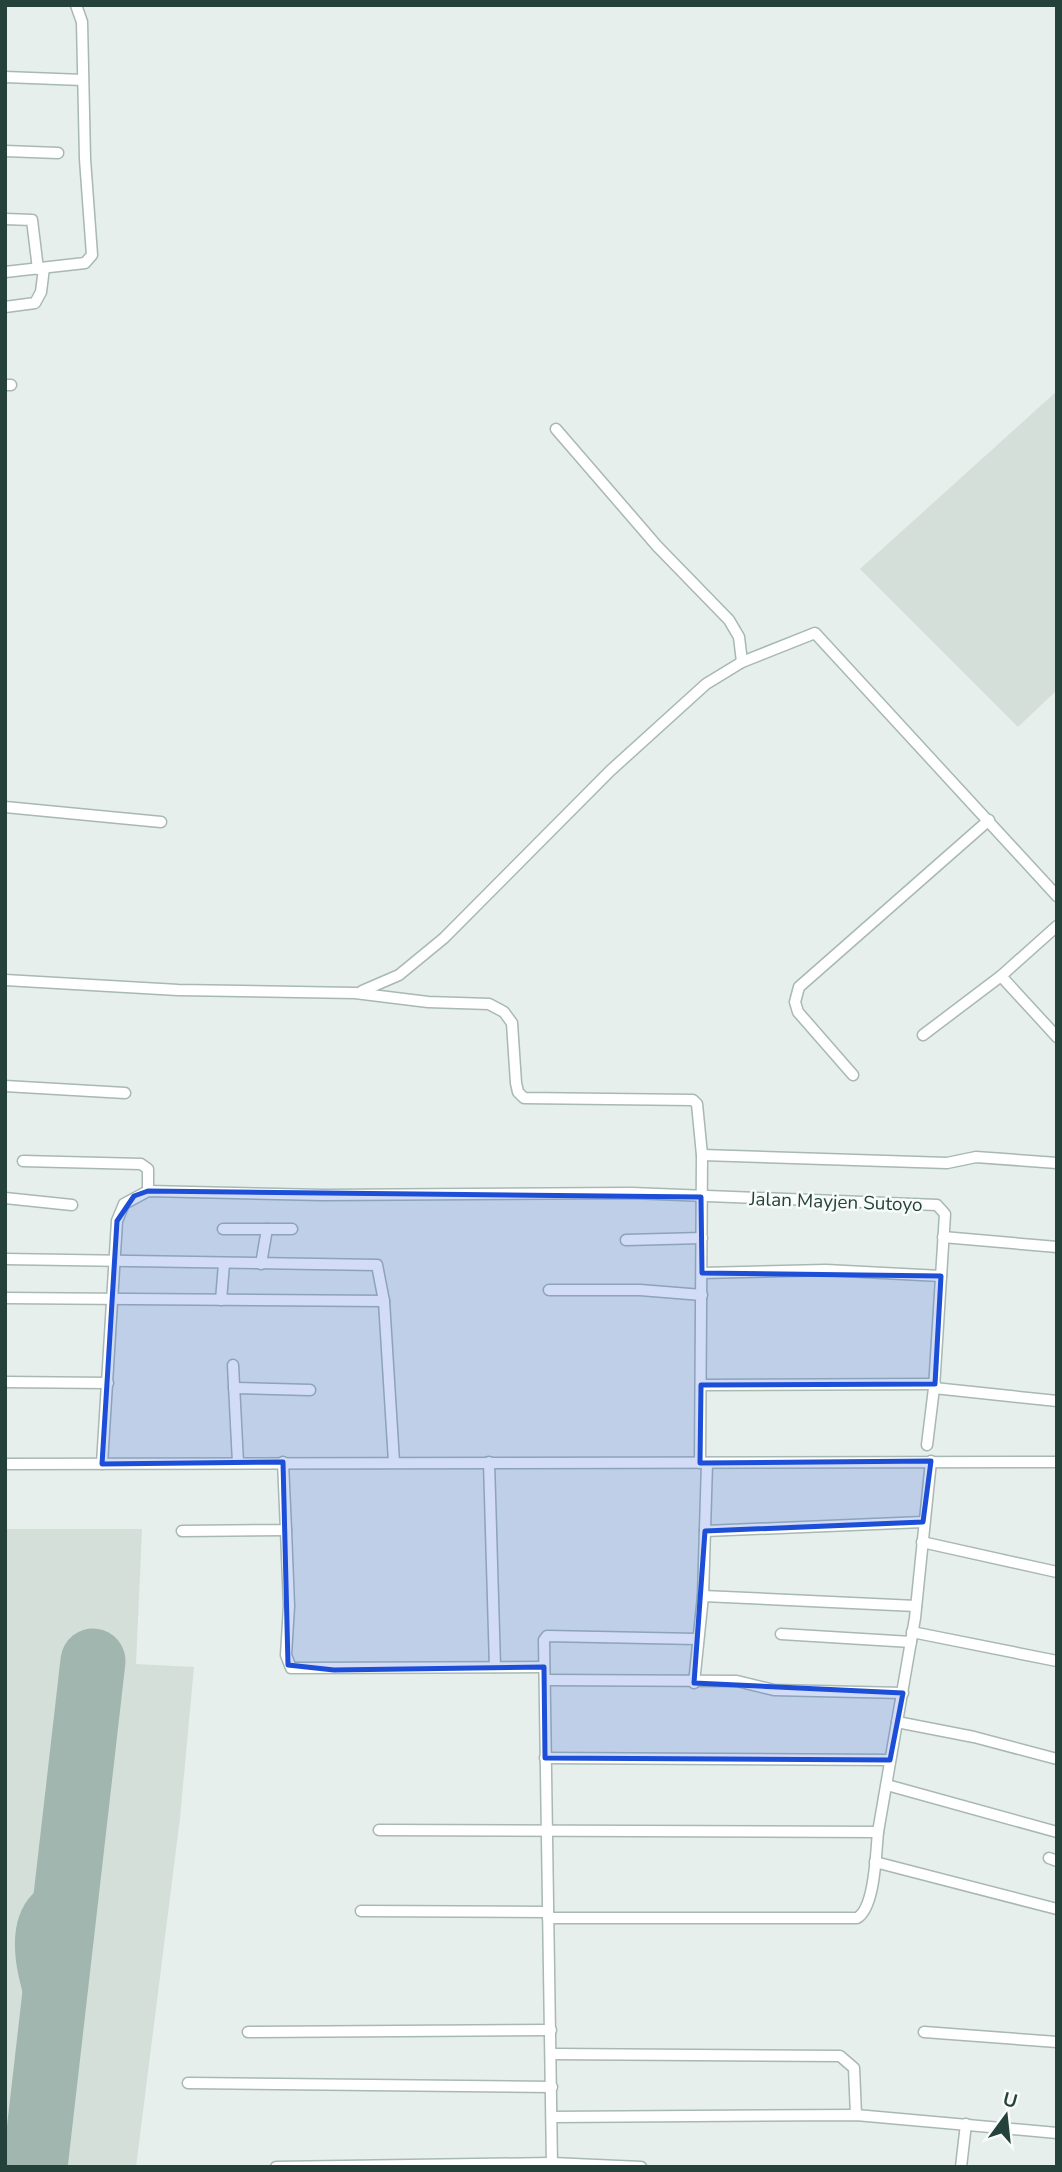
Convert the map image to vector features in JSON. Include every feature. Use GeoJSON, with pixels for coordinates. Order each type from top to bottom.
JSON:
{"type":"FeatureCollection","features":[{"type":"Feature","properties":{"kind":"street"},"geometry":{"type":"LineString","coordinates":[[5,272],[85,263],[92,255],[82,22],[76,5]]}},
{"type":"Feature","properties":{"kind":"street"},"geometry":{"type":"LineString","coordinates":[[5,77],[83,80]]}},
{"type":"Feature","properties":{"kind":"street"},"geometry":{"type":"LineString","coordinates":[[5,150],[58,153]]}},
{"type":"Feature","properties":{"kind":"street"},"geometry":{"type":"LineString","coordinates":[[5,219],[32,220],[41,269],[41,292],[35,303],[5,307]]}},
{"type":"Feature","properties":{"kind":"street"},"geometry":{"type":"LineString","coordinates":[[556,429],[657,546],[729,620],[739,637],[742,662]]}},
{"type":"Feature","properties":{"kind":"street"},"geometry":{"type":"LineString","coordinates":[[355,993],[399,975],[437,944],[610,771],[706,684],[742,662],[815,633],[1057,896]]}},
{"type":"Feature","properties":{"kind":"street"},"geometry":{"type":"LineString","coordinates":[[5,807],[161,822]]}},
{"type":"Feature","properties":{"kind":"street"},"geometry":{"type":"LineString","coordinates":[[853,1075],[798,1012],[795,1002],[799,987],[989,820]]}},
{"type":"Feature","properties":{"kind":"street"},"geometry":{"type":"LineString","coordinates":[[923,1035],[1001,976],[1057,926]]}},
{"type":"Feature","properties":{"kind":"street"},"geometry":{"type":"LineString","coordinates":[[1001,976],[1057,1037]]}},
{"type":"Feature","properties":{"kind":"street"},"geometry":{"type":"LineString","coordinates":[[5,980],[178,990],[355,993],[428,1003],[474,1002],[497,1006],[512,1023],[516,1083],[521,1096],[693,1100],[697,1104],[702,1155],[701,1385],[705,1531],[703,1596],[694,1683]]}},
{"type":"Feature","properties":{"kind":"street"},"geometry":{"type":"LineString","coordinates":[[5,1086],[125,1093]]}},
{"type":"Feature","properties":{"kind":"street"},"geometry":{"type":"LineString","coordinates":[[702,1155],[947,1163],[976,1157],[1057,1163]]}},
{"type":"Feature","properties":{"kind":"street"},"geometry":{"type":"LineString","coordinates":[[23,1161],[141,1164],[148,1169],[148,1191],[134,1196],[119,1211],[102,1464]]}},
{"type":"Feature","properties":{"kind":"street","name":"Jalan Mayjen Sutoyo"},"geometry":{"type":"LineString","coordinates":[[148,1191],[323,1195],[620,1193],[937,1205],[945,1214],[916,1606],[869,1900],[864,1912],[857,1918],[542,1913]]}},
{"type":"Feature","properties":{"kind":"street"},"geometry":{"type":"LineString","coordinates":[[5,1198],[72,1205]]}},
{"type":"Feature","properties":{"kind":"street"},"geometry":{"type":"LineString","coordinates":[[223,1228],[292,1229]]}},
{"type":"Feature","properties":{"kind":"street"},"geometry":{"type":"LineString","coordinates":[[261,1264],[267,1229]]}},
{"type":"Feature","properties":{"kind":"street"},"geometry":{"type":"LineString","coordinates":[[943,1237],[1057,1247]]}},
{"type":"Feature","properties":{"kind":"street"},"geometry":{"type":"LineString","coordinates":[[626,1240],[702,1238]]}},
{"type":"Feature","properties":{"kind":"street"},"geometry":{"type":"LineString","coordinates":[[5,1259],[116,1263],[372,1263],[380,1269],[384,1301],[394,1462]]}},
{"type":"Feature","properties":{"kind":"street"},"geometry":{"type":"LineString","coordinates":[[221,1300],[224,1264]]}},
{"type":"Feature","properties":{"kind":"street"},"geometry":{"type":"LineString","coordinates":[[702,1273],[826,1270],[941,1276]]}},
{"type":"Feature","properties":{"kind":"street"},"geometry":{"type":"LineString","coordinates":[[549,1290],[640,1290],[702,1295]]}},
{"type":"Feature","properties":{"kind":"street"},"geometry":{"type":"LineString","coordinates":[[5,1298],[384,1301]]}},
{"type":"Feature","properties":{"kind":"street"},"geometry":{"type":"LineString","coordinates":[[233,1365],[238,1463]]}},
{"type":"Feature","properties":{"kind":"street"},"geometry":{"type":"LineString","coordinates":[[5,1382],[108,1383]]}},
{"type":"Feature","properties":{"kind":"street"},"geometry":{"type":"LineString","coordinates":[[701,1385],[934,1386],[1057,1401]]}},
{"type":"Feature","properties":{"kind":"street"},"geometry":{"type":"LineString","coordinates":[[234,1388],[310,1390]]}},
{"type":"Feature","properties":{"kind":"street"},"geometry":{"type":"LineString","coordinates":[[283,1462],[289,1606],[286,1655],[291,1668],[537,1667]]}},
{"type":"Feature","properties":{"kind":"street"},"geometry":{"type":"LineString","coordinates":[[489,1462],[495,1667]]}},
{"type":"Feature","properties":{"kind":"street"},"geometry":{"type":"LineString","coordinates":[[5,1464],[1057,1462]]}},
{"type":"Feature","properties":{"kind":"street"},"geometry":{"type":"LineString","coordinates":[[705,1531],[923,1522]]}},
{"type":"Feature","properties":{"kind":"street"},"geometry":{"type":"LineString","coordinates":[[182,1531],[286,1530]]}},
{"type":"Feature","properties":{"kind":"street"},"geometry":{"type":"LineString","coordinates":[[922,1542],[1057,1572]]}},
{"type":"Feature","properties":{"kind":"street"},"geometry":{"type":"LineString","coordinates":[[703,1596],[916,1606]]}},
{"type":"Feature","properties":{"kind":"street"},"geometry":{"type":"LineString","coordinates":[[781,1634],[911,1637],[1057,1661]]}},
{"type":"Feature","properties":{"kind":"street"},"geometry":{"type":"LineString","coordinates":[[552,2165],[552,2117],[544,2086],[552,2054],[542,1913],[546,1832],[545,1680],[537,1667],[547,1636],[697,1639]]}},
{"type":"Feature","properties":{"kind":"street"},"geometry":{"type":"LineString","coordinates":[[545,1680],[694,1683],[737,1681],[761,1689],[904,1693]]}},
{"type":"Feature","properties":{"kind":"street"},"geometry":{"type":"LineString","coordinates":[[897,1722],[974,1737],[1057,1759]]}},
{"type":"Feature","properties":{"kind":"street"},"geometry":{"type":"LineString","coordinates":[[545,1758],[890,1760]]}},
{"type":"Feature","properties":{"kind":"street"},"geometry":{"type":"LineString","coordinates":[[887,1785],[1057,1832]]}},
{"type":"Feature","properties":{"kind":"street"},"geometry":{"type":"LineString","coordinates":[[379,1830],[878,1832]]}},
{"type":"Feature","properties":{"kind":"street"},"geometry":{"type":"LineString","coordinates":[[875,1861],[1057,1909]]}},
{"type":"Feature","properties":{"kind":"street"},"geometry":{"type":"LineString","coordinates":[[361,1911],[542,1913]]}},
{"type":"Feature","properties":{"kind":"street"},"geometry":{"type":"LineString","coordinates":[[248,2032],[551,2030]]}},
{"type":"Feature","properties":{"kind":"street"},"geometry":{"type":"LineString","coordinates":[[925,2032],[1057,2042]]}},
{"type":"Feature","properties":{"kind":"street"},"geometry":{"type":"LineString","coordinates":[[552,2054],[840,2056],[854,2068],[856,2115]]}},
{"type":"Feature","properties":{"kind":"street"},"geometry":{"type":"LineString","coordinates":[[187,2083],[544,2086]]}},
{"type":"Feature","properties":{"kind":"street"},"geometry":{"type":"LineString","coordinates":[[552,2117],[856,2115],[1057,2133]]}},
{"type":"Feature","properties":{"kind":"street"},"geometry":{"type":"LineString","coordinates":[[961,2167],[965,2124]]}},
{"type":"Feature","properties":{"kind":"street"},"geometry":{"type":"LineString","coordinates":[[276,2167],[641,2167]]}},
{"type":"Feature","properties":{"kind":"highlighted area"},"geometry":{"type":"Polygon","coordinates":[[[148,1191],[701,1197],[702,1273],[941,1276],[935,1384],[701,1385],[700,1463],[931,1461],[923,1522],[705,1531],[694,1683],[903,1693],[890,1760],[545,1758],[544,1667],[334,1670],[288,1665],[283,1462],[102,1464],[117,1221],[134,1196],[148,1191]]]}},
{"type":"Feature","properties":{"kind":"shaded area"},"geometry":{"type":"Polygon","coordinates":[[[1057,391],[1057,690],[1018,727],[860,569],[1057,391]]]}},
{"type":"Feature","properties":{"kind":"shaded area"},"geometry":{"type":"Polygon","coordinates":[[[5,1529],[142,1529],[136,1664],[194,1667],[180,1818],[136,2167],[5,2167],[5,1529]]]}},
{"type":"Feature","properties":{"kind":"taxiway"},"geometry":{"type":"LineString","coordinates":[[50,2036],[30,1968],[29,1932],[33,1916],[42,1903],[55,1900],[65,1908]]}},
{"type":"Feature","properties":{"kind":"runway"},"geometry":{"type":"LineString","coordinates":[[35,2167],[93,1661]]}}]}
